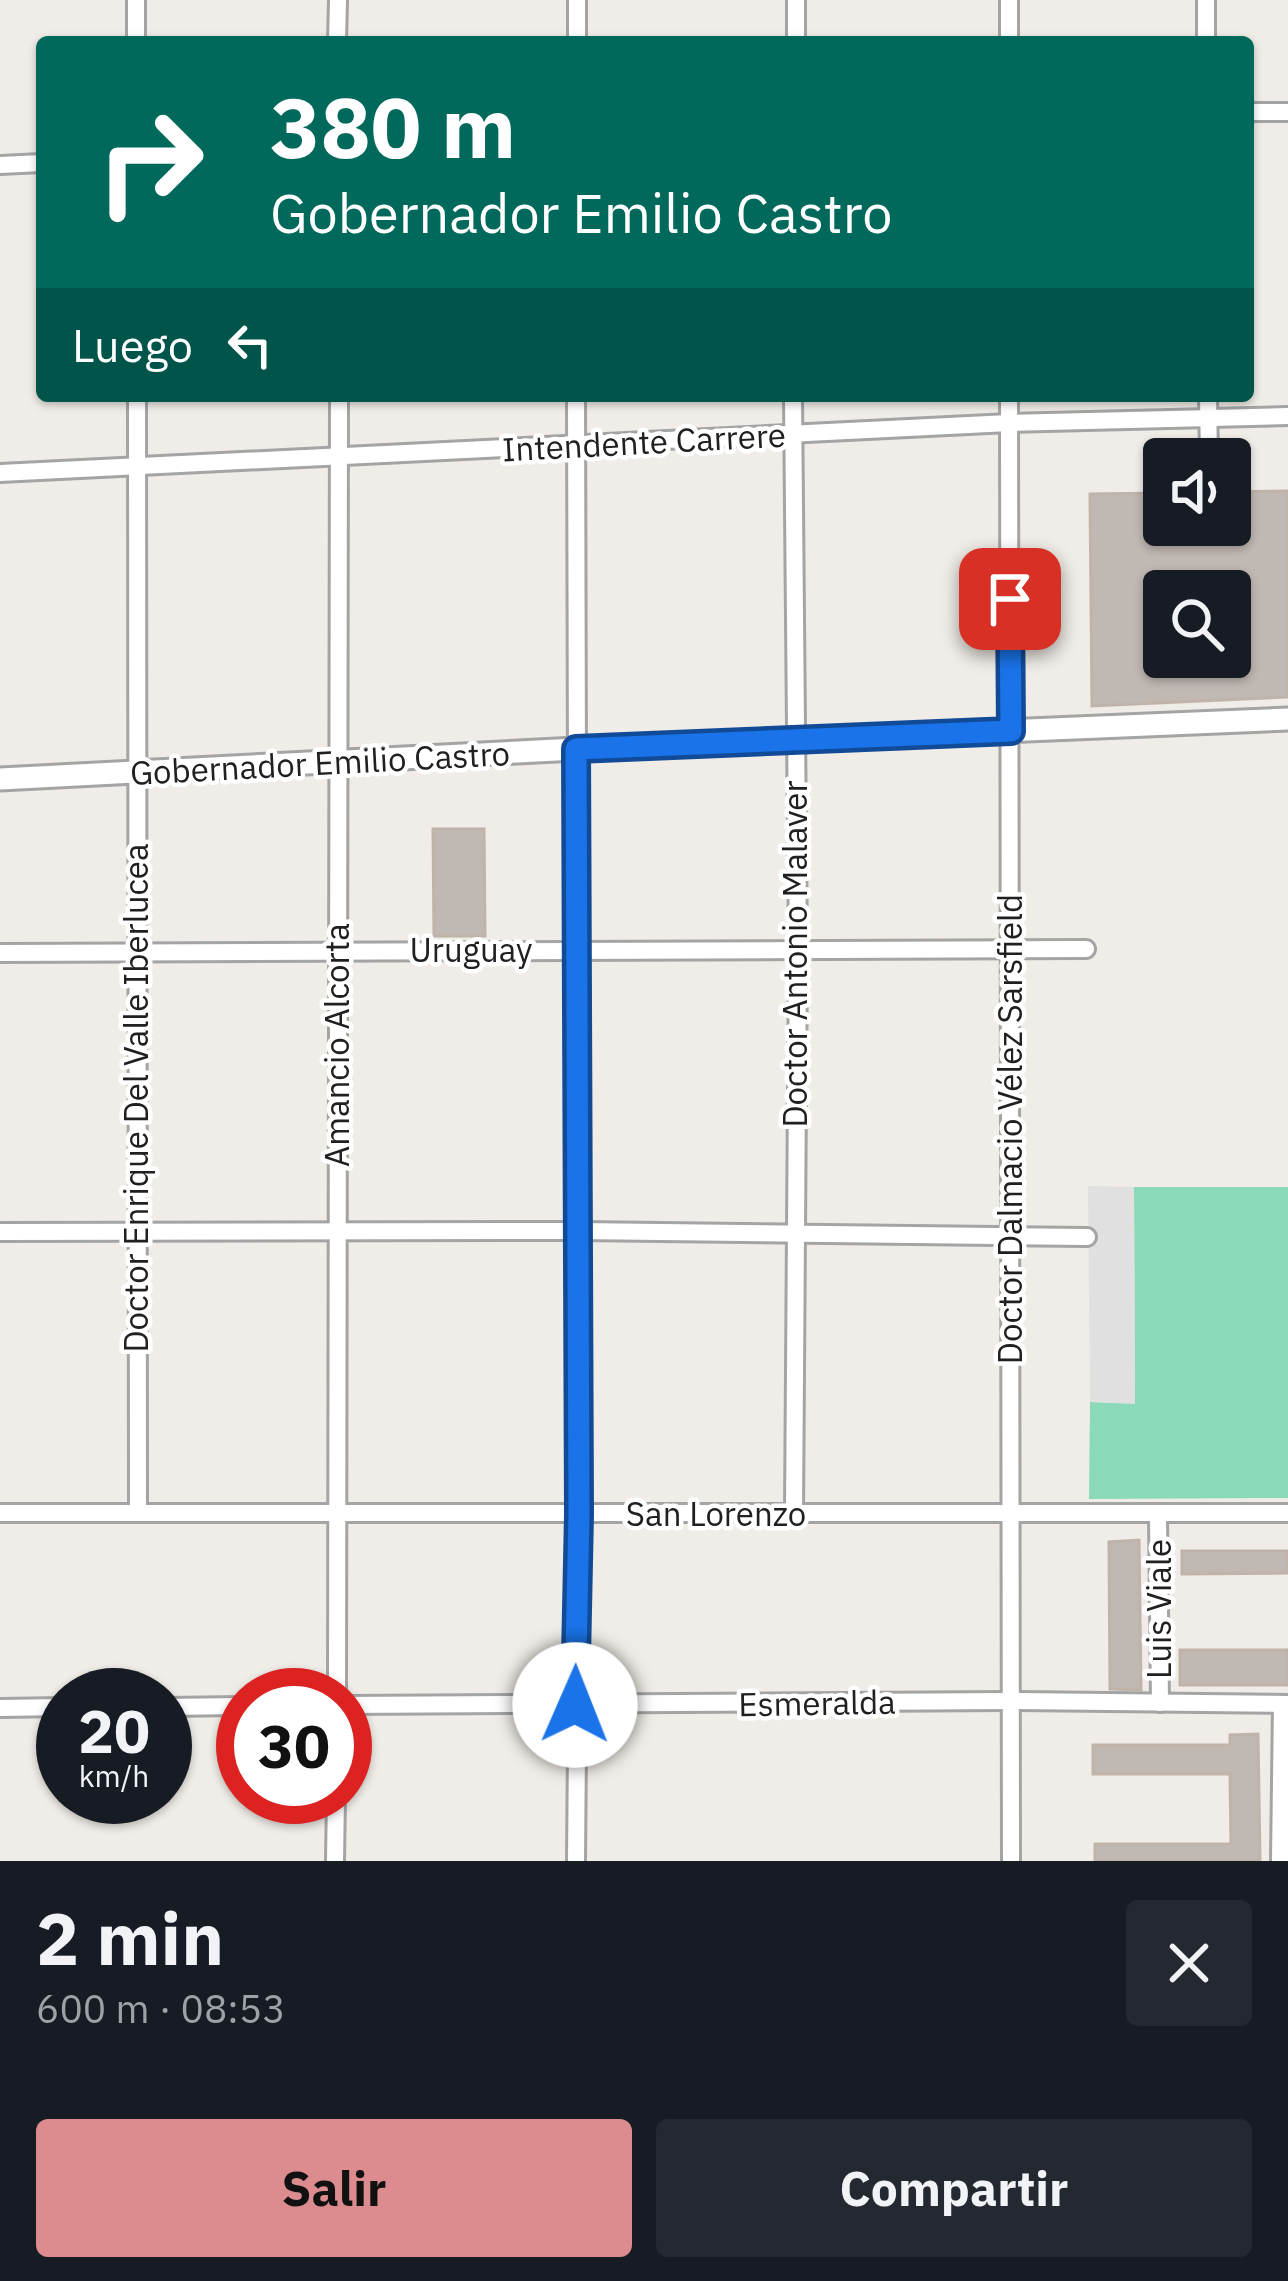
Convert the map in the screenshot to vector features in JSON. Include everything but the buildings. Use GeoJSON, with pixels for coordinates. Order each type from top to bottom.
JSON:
{"type":"FeatureCollection","features":[{"type":"Feature","properties":{"kind":"street"},"geometry":{"type":"LineString","coordinates":[[136,0],[136,36]]}},
{"type":"Feature","properties":{"kind":"street"},"geometry":{"type":"LineString","coordinates":[[338,0],[338,36]]}},
{"type":"Feature","properties":{"kind":"street"},"geometry":{"type":"LineString","coordinates":[[578,0],[578,36]]}},
{"type":"Feature","properties":{"kind":"street"},"geometry":{"type":"LineString","coordinates":[[796,0],[796,36]]}},
{"type":"Feature","properties":{"kind":"street"},"geometry":{"type":"LineString","coordinates":[[1009,0],[1009,36]]}},
{"type":"Feature","properties":{"kind":"street"},"geometry":{"type":"LineString","coordinates":[[1206,0],[1206,36]]}},
{"type":"Feature","properties":{"kind":"street"},"geometry":{"type":"LineString","coordinates":[[1254,112],[1288,112]]}},
{"type":"Feature","properties":{"kind":"street"},"geometry":{"type":"LineString","coordinates":[[0,165],[36,164]]}},
{"type":"Feature","properties":{"kind":"street","name":"Doctor Enrique Del Valle Iberlucea"},"geometry":{"type":"LineString","coordinates":[[136,402],[137,1511]]}},
{"type":"Feature","properties":{"kind":"street","name":"Amancio Alcorta"},"geometry":{"type":"LineString","coordinates":[[337,1668],[339,402]]}},
{"type":"Feature","properties":{"kind":"street"},"geometry":{"type":"LineString","coordinates":[[576,402],[576,1861]]}},
{"type":"Feature","properties":{"kind":"street","name":"Doctor Antonio Malaver"},"geometry":{"type":"LineString","coordinates":[[793,402],[798,950],[794,1513]]}},
{"type":"Feature","properties":{"kind":"street","name":"Doctor Dalmacio Vélez Sarsfield"},"geometry":{"type":"LineString","coordinates":[[1009,402],[1011,1861]]}},
{"type":"Feature","properties":{"kind":"street"},"geometry":{"type":"LineString","coordinates":[[1208,402],[1209,438]]}},
{"type":"Feature","properties":{"kind":"street","name":"Intendente Carrere"},"geometry":{"type":"LineString","coordinates":[[0,473],[1009,423],[1288,416]]}},
{"type":"Feature","properties":{"kind":"street","name":"Gobernador Emilio Castro"},"geometry":{"type":"LineString","coordinates":[[0,779],[1288,719]]}},
{"type":"Feature","properties":{"kind":"street","name":"Uruguay"},"geometry":{"type":"LineString","coordinates":[[0,953],[1086,949]]}},
{"type":"Feature","properties":{"kind":"street"},"geometry":{"type":"LineString","coordinates":[[0,1232],[578,1231],[1087,1237]]}},
{"type":"Feature","properties":{"kind":"street","name":"San Lorenzo"},"geometry":{"type":"LineString","coordinates":[[0,1513],[1288,1514]]}},
{"type":"Feature","properties":{"kind":"street","name":"Luis Viale"},"geometry":{"type":"LineString","coordinates":[[1158,1515],[1160,1703]]}},
{"type":"Feature","properties":{"kind":"street"},"geometry":{"type":"LineString","coordinates":[[1280,1861],[1285,1704]]}},
{"type":"Feature","properties":{"kind":"street","name":"Esmeralda"},"geometry":{"type":"LineString","coordinates":[[372,1706],[1285,1704]]}},
{"type":"Feature","properties":{"kind":"street"},"geometry":{"type":"LineString","coordinates":[[0,1708],[36,1708]]}},
{"type":"Feature","properties":{"kind":"street"},"geometry":{"type":"LineString","coordinates":[[334,1861],[335,1824]]}},
{"type":"Feature","properties":{"kind":"green space"},"geometry":{"type":"Polygon","coordinates":[[[1134,1187],[1288,1187],[1288,1498],[1089,1499],[1090,1402],[1135,1403],[1134,1187]]]}},
{"type":"Feature","properties":{"kind":"shaded area"},"geometry":{"type":"Polygon","coordinates":[[[1088,1186],[1134,1187],[1135,1404],[1090,1402],[1088,1186]]]}},
{"type":"Feature","properties":{"kind":"route"},"geometry":{"type":"LineString","coordinates":[[575,1705],[579,1514],[576,749],[1011,731],[1010,599]]}}]}
